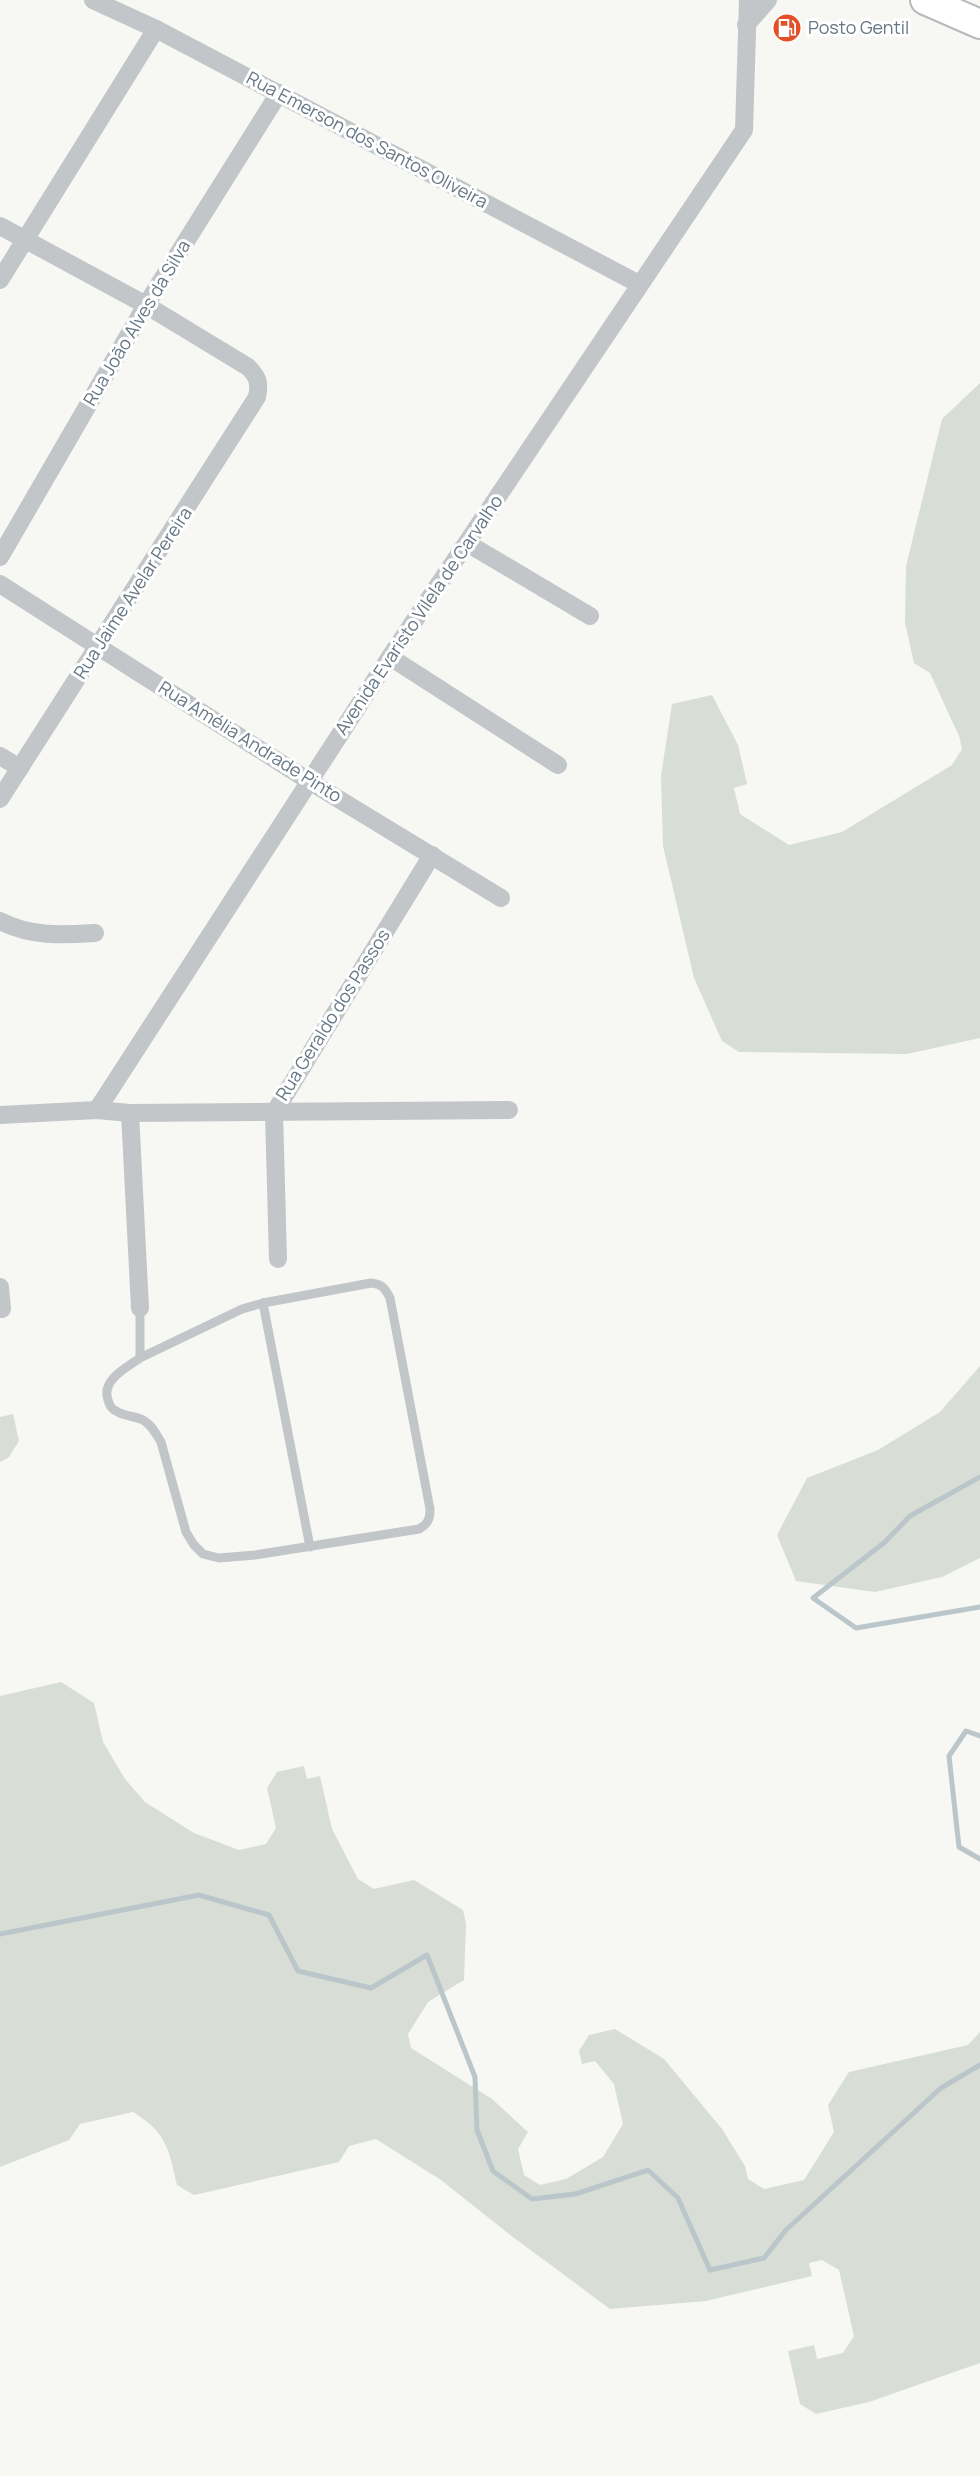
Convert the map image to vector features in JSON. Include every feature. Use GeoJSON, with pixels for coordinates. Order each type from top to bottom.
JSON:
{"type":"FeatureCollection","features":[{"type":"Feature","properties":{"kind":"main road"},"geometry":{"type":"LineString","coordinates":[[925,0],[980,24]]}},
{"type":"Feature","properties":{"kind":"street","name":"Rua Emerson dos Santos Oliveira"},"geometry":{"type":"LineString","coordinates":[[93,0],[156,29],[639,284]]}},
{"type":"Feature","properties":{"kind":"street","name":"Avenida Evaristo Vilela de Carvalho"},"geometry":{"type":"LineString","coordinates":[[97,1110],[390,657],[744,130],[748,0]]}},
{"type":"Feature","properties":{"kind":"street"},"geometry":{"type":"LineString","coordinates":[[746,25],[768,0]]}},
{"type":"Feature","properties":{"kind":"street"},"geometry":{"type":"LineString","coordinates":[[0,280],[156,29]]}},
{"type":"Feature","properties":{"kind":"street","name":"Rua João Alves da Silva"},"geometry":{"type":"LineString","coordinates":[[0,557],[146,305],[279,93]]}},
{"type":"Feature","properties":{"kind":"street"},"geometry":{"type":"LineString","coordinates":[[0,226],[146,305]]}},
{"type":"Feature","properties":{"kind":"street","name":"Rua Jaime Avelar Pereira"},"geometry":{"type":"LineString","coordinates":[[0,799],[257,397],[260,385],[256,374],[248,367],[146,305]]}},
{"type":"Feature","properties":{"kind":"street"},"geometry":{"type":"LineString","coordinates":[[467,543],[590,616]]}},
{"type":"Feature","properties":{"kind":"street","name":"Rua Amélia Andrade Pinto"},"geometry":{"type":"LineString","coordinates":[[0,584],[309,781],[501,898]]}},
{"type":"Feature","properties":{"kind":"street"},"geometry":{"type":"LineString","coordinates":[[390,657],[558,765]]}},
{"type":"Feature","properties":{"kind":"street"},"geometry":{"type":"LineString","coordinates":[[0,756],[20,768]]}},
{"type":"Feature","properties":{"kind":"street","name":"Rua Geraldo dos Passos"},"geometry":{"type":"LineString","coordinates":[[278,1259],[274,1113],[432,855]]}},
{"type":"Feature","properties":{"kind":"street"},"geometry":{"type":"LineString","coordinates":[[0,921],[29,933],[54,935],[95,933]]}},
{"type":"Feature","properties":{"kind":"street"},"geometry":{"type":"LineString","coordinates":[[0,1115],[97,1110],[130,1113],[509,1110]]}},
{"type":"Feature","properties":{"kind":"street"},"geometry":{"type":"LineString","coordinates":[[130,1113],[140,1308]]}},
{"type":"Feature","properties":{"kind":"street"},"geometry":{"type":"LineString","coordinates":[[0,1287],[2,1309]]}},
{"type":"Feature","properties":{"kind":"lane"},"geometry":{"type":"LineString","coordinates":[[371,1282],[379,1283],[385,1288],[390,1298],[430,1509],[427,1524],[419,1529],[255,1555],[219,1558],[203,1554],[194,1545],[186,1532],[161,1442],[153,1429],[142,1420],[116,1412],[109,1405],[106,1394],[108,1385],[117,1374],[140,1358],[242,1309],[263,1303],[371,1282]]}},
{"type":"Feature","properties":{"kind":"lane"},"geometry":{"type":"LineString","coordinates":[[263,1303],[310,1547]]}},
{"type":"Feature","properties":{"kind":"lane"},"geometry":{"type":"LineString","coordinates":[[140,1308],[140,1358]]}},
{"type":"Feature","properties":{"kind":"shaded area"},"geometry":{"type":"Polygon","coordinates":[[[980,383],[980,1038],[907,1054],[739,1052],[722,1041],[694,978],[663,846],[661,776],[672,704],[712,695],[738,745],[747,784],[734,788],[740,814],[789,845],[842,832],[952,765],[962,749],[959,736],[930,673],[914,663],[905,623],[906,566],[942,419],[980,383]]]}},
{"type":"Feature","properties":{"kind":"shaded area"},"geometry":{"type":"Polygon","coordinates":[[[980,1366],[980,1558],[942,1577],[875,1592],[796,1581],[777,1535],[807,1478],[878,1450],[940,1412],[980,1366]]]}},
{"type":"Feature","properties":{"kind":"shaded area"},"geometry":{"type":"Polygon","coordinates":[[[13,1414],[19,1441],[9,1457],[0,1462],[0,1417],[13,1414]]]}},
{"type":"Feature","properties":{"kind":"shaded area"},"geometry":{"type":"Polygon","coordinates":[[[61,1682],[94,1703],[103,1742],[125,1779],[145,1802],[194,1833],[239,1850],[266,1844],[276,1828],[267,1788],[277,1772],[304,1766],[307,1779],[320,1776],[332,1829],[358,1879],[374,1889],[414,1880],[463,1910],[466,1924],[464,1980],[428,2002],[408,2034],[411,2048],[492,2099],[528,2132],[518,2149],[524,2175],[540,2185],[566,2179],[603,2157],[623,2124],[614,2084],[595,2061],[582,2064],[579,2051],[589,2035],[615,2029],[664,2059],[722,2129],[745,2166],[748,2179],[764,2189],[804,2180],[834,2132],[828,2105],[849,2072],[968,2045],[980,2032],[980,2363],[869,2402],[816,2414],[800,2404],[788,2351],[814,2345],[817,2359],[843,2353],[854,2336],[839,2270],[822,2260],[809,2263],[812,2276],[706,2301],[610,2309],[441,2180],[376,2139],[349,2146],[339,2162],[194,2195],[177,2185],[168,2151],[159,2134],[133,2112],[80,2124],[69,2140],[0,2167],[0,1696],[61,1682]]]}},
{"type":"Feature","properties":{"kind":"waterway"},"geometry":{"type":"LineString","coordinates":[[980,1477],[910,1516],[885,1542],[813,1598],[856,1628],[980,1607]]}},
{"type":"Feature","properties":{"kind":"waterway"},"geometry":{"type":"LineString","coordinates":[[980,1736],[966,1731],[949,1756],[959,1847],[980,1859]]}},
{"type":"Feature","properties":{"kind":"waterway"},"geometry":{"type":"LineString","coordinates":[[0,1934],[199,1895],[269,1915],[298,1971],[371,1988],[427,1955],[475,2077],[477,2130],[493,2171],[532,2199],[575,2194],[648,2170],[678,2198],[710,2270],[764,2258],[786,2230],[941,2088],[980,2065]]}},
{"type":"Feature","properties":{"kind":"place","name":"Posto Gentil"},"geometry":{"type":"Point","coordinates":[787,28]}}]}
